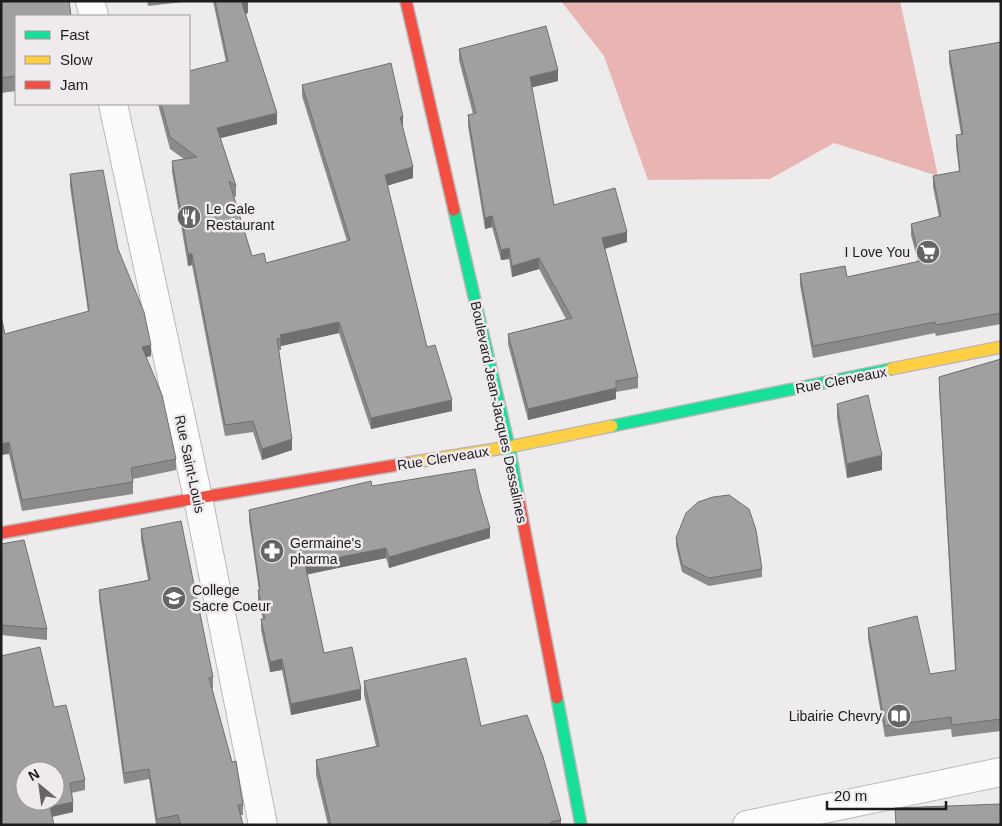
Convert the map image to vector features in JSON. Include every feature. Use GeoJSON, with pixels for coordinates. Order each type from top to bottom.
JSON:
{"type":"FeatureCollection","features":[{"type":"Feature","properties":{"kind":"street"},"geometry":{"type":"LineString","coordinates":[[90,1],[94,15]]}},
{"type":"Feature","properties":{"kind":"street","name":"Boulevard Jean-Jacques Dessalines"},"geometry":{"type":"LineString","coordinates":[[406,1],[509,447],[581,825]]}},
{"type":"Feature","properties":{"kind":"street","name":"Rue Saint-Louis"},"geometry":{"type":"LineString","coordinates":[[112,105],[198,498],[263,825]]}},
{"type":"Feature","properties":{"kind":"street","name":"Rue Clerveaux"},"geometry":{"type":"LineString","coordinates":[[1,533],[198,498],[509,447],[1001,347]]}},
{"type":"Feature","properties":{"kind":"street"},"geometry":{"type":"LineString","coordinates":[[747,825],[1001,772]]}},
{"type":"Feature","properties":{"kind":"shaded area"},"geometry":{"type":"Polygon","coordinates":[[[561,1],[900,1],[938,176],[834,143],[770,179],[648,180],[604,56],[561,1]]]}},
{"type":"Feature","properties":{"kind":"building"},"geometry":{"type":"Polygon","coordinates":[[[1,1],[69,1],[71,15],[15,15],[15,76],[1,78],[1,1]]]}},
{"type":"Feature","properties":{"kind":"building"},"geometry":{"type":"Polygon","coordinates":[[[215,1],[248,1],[242,3],[277,113],[217,128],[236,186],[229,181],[252,256],[264,253],[266,263],[350,240],[302,85],[391,63],[403,117],[400,117],[413,167],[385,175],[427,347],[435,345],[452,400],[371,418],[339,322],[280,335],[281,338],[277,339],[292,439],[262,449],[253,421],[225,425],[192,254],[188,254],[172,161],[197,157],[170,137],[161,105],[190,105],[190,71],[228,61],[215,1]]]}},
{"type":"Feature","properties":{"kind":"building"},"geometry":{"type":"Polygon","coordinates":[[[546,26],[558,70],[530,77],[554,205],[615,188],[627,232],[602,238],[638,377],[616,381],[616,388],[528,409],[508,334],[572,318],[539,258],[512,266],[509,248],[501,250],[492,216],[485,218],[468,115],[476,113],[459,49],[546,26]]]}},
{"type":"Feature","properties":{"kind":"building"},"geometry":{"type":"Polygon","coordinates":[[[1001,42],[1001,313],[936,325],[935,322],[813,346],[800,274],[845,266],[847,277],[920,261],[911,224],[941,216],[933,176],[960,171],[956,135],[963,134],[949,51],[1001,42]]]}},
{"type":"Feature","properties":{"kind":"building"},"geometry":{"type":"Polygon","coordinates":[[[103,170],[118,249],[144,312],[151,345],[142,347],[162,395],[176,459],[131,468],[133,482],[22,500],[9,442],[1,444],[1,316],[5,334],[89,311],[70,174],[103,170]]]}},
{"type":"Feature","properties":{"kind":"building"},"geometry":{"type":"Polygon","coordinates":[[[1001,359],[1001,719],[952,725],[951,717],[885,726],[868,628],[917,616],[930,674],[956,670],[939,377],[1001,359]]]}},
{"type":"Feature","properties":{"kind":"building"},"geometry":{"type":"Polygon","coordinates":[[[868,395],[882,455],[847,464],[837,404],[868,395]]]}},
{"type":"Feature","properties":{"kind":"building"},"geometry":{"type":"Polygon","coordinates":[[[475,469],[490,528],[389,557],[386,548],[305,564],[324,653],[352,647],[361,689],[291,704],[282,659],[270,662],[261,619],[265,619],[258,590],[260,590],[249,510],[371,481],[372,486],[475,469]]]}},
{"type":"Feature","properties":{"kind":"building"},"geometry":{"type":"Polygon","coordinates":[[[729,495],[749,509],[756,530],[762,569],[709,578],[682,565],[676,538],[686,513],[698,502],[713,497],[729,495]]]}},
{"type":"Feature","properties":{"kind":"building"},"geometry":{"type":"Polygon","coordinates":[[[181,521],[213,677],[209,678],[232,762],[236,761],[243,805],[238,805],[243,825],[181,825],[178,815],[157,819],[149,769],[124,773],[99,590],[150,580],[141,529],[181,521]]]}},
{"type":"Feature","properties":{"kind":"building"},"geometry":{"type":"Polygon","coordinates":[[[24,540],[47,629],[1,625],[1,544],[24,540]]]}},
{"type":"Feature","properties":{"kind":"building"},"geometry":{"type":"Polygon","coordinates":[[[40,647],[54,707],[66,705],[85,780],[70,783],[73,802],[65,804],[65,761],[15,761],[15,811],[51,811],[54,825],[1,825],[1,656],[40,647]]]}},
{"type":"Feature","properties":{"kind":"building"},"geometry":{"type":"Polygon","coordinates":[[[466,658],[481,726],[527,715],[543,757],[561,820],[551,822],[551,825],[331,825],[316,760],[379,746],[364,681],[466,658]]]}},
{"type":"Feature","properties":{"kind":"building"},"geometry":{"type":"Polygon","coordinates":[[[1001,804],[1001,825],[896,825],[895,808],[1001,804]]]}},
{"type":"Feature","properties":{"kind":"traffic: fast"},"geometry":{"type":"LineString","coordinates":[[454,210],[509,447],[518,496]]}},
{"type":"Feature","properties":{"kind":"traffic: fast"},"geometry":{"type":"LineString","coordinates":[[612,426],[891,369]]}},
{"type":"Feature","properties":{"kind":"traffic: fast"},"geometry":{"type":"LineString","coordinates":[[557,698],[581,825]]}},
{"type":"Feature","properties":{"kind":"traffic: slow"},"geometry":{"type":"LineString","coordinates":[[891,369],[1001,347]]}},
{"type":"Feature","properties":{"kind":"traffic: slow"},"geometry":{"type":"LineString","coordinates":[[409,463],[509,447],[612,426]]}},
{"type":"Feature","properties":{"kind":"traffic: jam"},"geometry":{"type":"LineString","coordinates":[[406,1],[454,210]]}},
{"type":"Feature","properties":{"kind":"traffic: jam"},"geometry":{"type":"LineString","coordinates":[[1,533],[409,463]]}},
{"type":"Feature","properties":{"kind":"traffic: jam"},"geometry":{"type":"LineString","coordinates":[[518,496],[557,698]]}},
{"type":"Feature","properties":{"kind":"place","name":"Le Gale Restaurant"},"geometry":{"type":"Point","coordinates":[189,217]}},
{"type":"Feature","properties":{"kind":"place","name":"I Love You"},"geometry":{"type":"Point","coordinates":[928,252]}},
{"type":"Feature","properties":{"kind":"place","name":"Germaine's pharma"},"geometry":{"type":"Point","coordinates":[272,551]}},
{"type":"Feature","properties":{"kind":"place","name":"College Sacre Coeur"},"geometry":{"type":"Point","coordinates":[174,598]}},
{"type":"Feature","properties":{"kind":"place","name":"Libairie Chevry"},"geometry":{"type":"Point","coordinates":[899,716]}}]}
